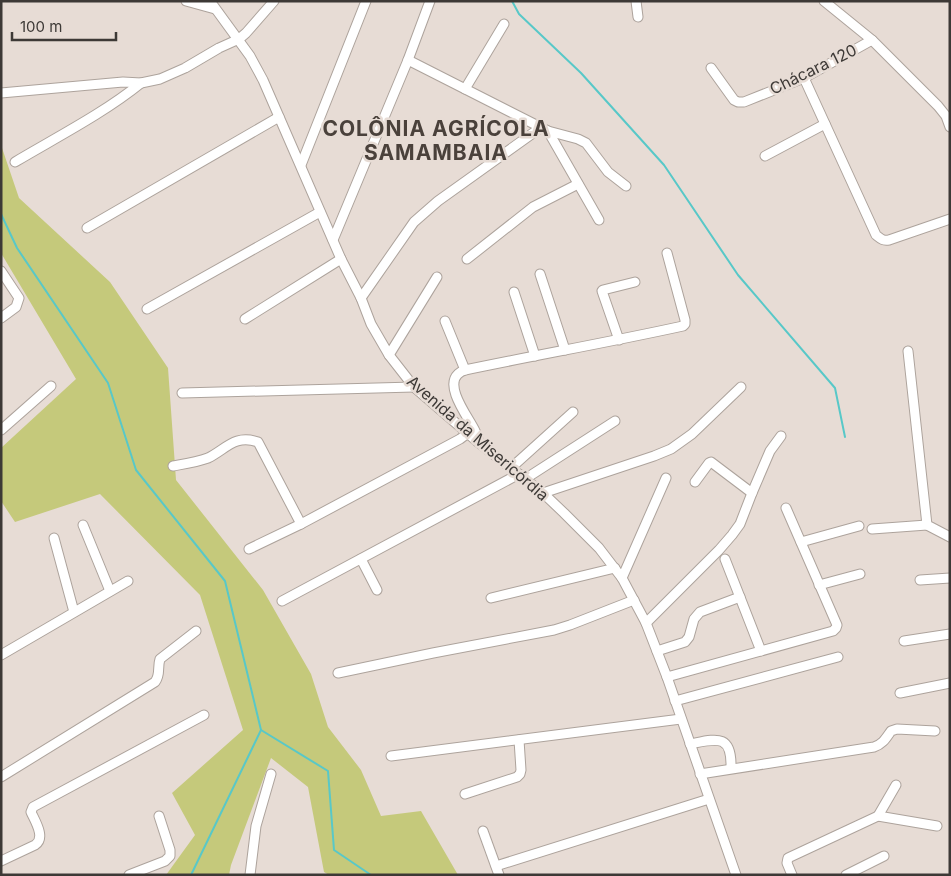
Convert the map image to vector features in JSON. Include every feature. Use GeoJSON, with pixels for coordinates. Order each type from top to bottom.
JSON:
{"type":"FeatureCollection","features":[{"type":"Feature","properties":{"kind":"street"},"geometry":{"type":"LineString","coordinates":[[186,1],[212,5]]}},
{"type":"Feature","properties":{"kind":"street"},"geometry":{"type":"LineString","coordinates":[[1,93],[123,82],[141,83],[169,76],[246,34],[274,1]]}},
{"type":"Feature","properties":{"kind":"street"},"geometry":{"type":"LineString","coordinates":[[301,165],[366,1]]}},
{"type":"Feature","properties":{"kind":"street"},"geometry":{"type":"LineString","coordinates":[[334,240],[408,60],[430,1]]}},
{"type":"Feature","properties":{"kind":"street"},"geometry":{"type":"LineString","coordinates":[[636,1],[638,17]]}},
{"type":"Feature","properties":{"kind":"street"},"geometry":{"type":"LineString","coordinates":[[824,1],[872,40],[938,106],[948,113],[950,127]]}},
{"type":"Feature","properties":{"kind":"street","name":"Avenida da Misericórdia"},"geometry":{"type":"LineString","coordinates":[[212,5],[239,39],[263,80],[341,259],[361,298],[371,324],[389,355],[414,386],[479,443],[543,493],[588,536],[622,578],[646,623],[667,677],[735,874]]}},
{"type":"Feature","properties":{"kind":"street"},"geometry":{"type":"LineString","coordinates":[[465,89],[504,24]]}},
{"type":"Feature","properties":{"kind":"street","name":"Chácara 120"},"geometry":{"type":"LineString","coordinates":[[711,68],[734,100],[744,102],[804,78],[872,40]]}},
{"type":"Feature","properties":{"kind":"street"},"geometry":{"type":"LineString","coordinates":[[408,60],[544,129],[578,139],[586,144],[608,172],[626,186]]}},
{"type":"Feature","properties":{"kind":"street"},"geometry":{"type":"LineString","coordinates":[[804,78],[876,235],[880,239],[890,240],[950,219]]}},
{"type":"Feature","properties":{"kind":"street"},"geometry":{"type":"LineString","coordinates":[[15,162],[104,109],[141,83]]}},
{"type":"Feature","properties":{"kind":"street"},"geometry":{"type":"LineString","coordinates":[[87,228],[279,117]]}},
{"type":"Feature","properties":{"kind":"street"},"geometry":{"type":"LineString","coordinates":[[765,156],[825,124]]}},
{"type":"Feature","properties":{"kind":"street"},"geometry":{"type":"LineString","coordinates":[[544,129],[599,220]]}},
{"type":"Feature","properties":{"kind":"street"},"geometry":{"type":"LineString","coordinates":[[361,298],[414,222],[424,212],[444,196],[544,129]]}},
{"type":"Feature","properties":{"kind":"street"},"geometry":{"type":"LineString","coordinates":[[467,259],[533,207],[578,184]]}},
{"type":"Feature","properties":{"kind":"street"},"geometry":{"type":"LineString","coordinates":[[147,309],[320,212]]}},
{"type":"Feature","properties":{"kind":"street"},"geometry":{"type":"LineString","coordinates":[[479,443],[475,430],[464,415],[455,391],[454,382],[457,374],[465,370],[683,326],[686,320],[667,253]]}},
{"type":"Feature","properties":{"kind":"street"},"geometry":{"type":"LineString","coordinates":[[245,319],[341,259]]}},
{"type":"Feature","properties":{"kind":"street"},"geometry":{"type":"LineString","coordinates":[[1,271],[19,298],[16,308],[1,318]]}},
{"type":"Feature","properties":{"kind":"street"},"geometry":{"type":"LineString","coordinates":[[540,274],[565,350]]}},
{"type":"Feature","properties":{"kind":"street"},"geometry":{"type":"LineString","coordinates":[[389,355],[437,278]]}},
{"type":"Feature","properties":{"kind":"street"},"geometry":{"type":"LineString","coordinates":[[619,340],[602,291],[635,282]]}},
{"type":"Feature","properties":{"kind":"street"},"geometry":{"type":"LineString","coordinates":[[514,292],[535,356]]}},
{"type":"Feature","properties":{"kind":"street"},"geometry":{"type":"LineString","coordinates":[[445,321],[465,370]]}},
{"type":"Feature","properties":{"kind":"street"},"geometry":{"type":"LineString","coordinates":[[908,351],[927,525]]}},
{"type":"Feature","properties":{"kind":"street"},"geometry":{"type":"LineString","coordinates":[[1,430],[51,386]]}},
{"type":"Feature","properties":{"kind":"street"},"geometry":{"type":"LineString","coordinates":[[182,394],[414,386]]}},
{"type":"Feature","properties":{"kind":"street"},"geometry":{"type":"LineString","coordinates":[[543,493],[654,456],[671,448],[692,434],[741,387]]}},
{"type":"Feature","properties":{"kind":"street"},"geometry":{"type":"LineString","coordinates":[[511,468],[573,412]]}},
{"type":"Feature","properties":{"kind":"street"},"geometry":{"type":"LineString","coordinates":[[282,601],[522,476],[615,421]]}},
{"type":"Feature","properties":{"kind":"street"},"geometry":{"type":"LineString","coordinates":[[249,549],[301,524],[460,440],[468,433]]}},
{"type":"Feature","properties":{"kind":"street"},"geometry":{"type":"LineString","coordinates":[[646,623],[719,550],[740,524],[770,451],[781,436]]}},
{"type":"Feature","properties":{"kind":"street"},"geometry":{"type":"LineString","coordinates":[[173,466],[207,458],[234,442],[245,439],[258,442],[301,524]]}},
{"type":"Feature","properties":{"kind":"street"},"geometry":{"type":"LineString","coordinates":[[695,482],[711,462],[752,493]]}},
{"type":"Feature","properties":{"kind":"street"},"geometry":{"type":"LineString","coordinates":[[622,578],[666,478]]}},
{"type":"Feature","properties":{"kind":"street"},"geometry":{"type":"LineString","coordinates":[[667,677],[761,652],[833,631],[836,628],[837,625],[786,508]]}},
{"type":"Feature","properties":{"kind":"street"},"geometry":{"type":"LineString","coordinates":[[82,524],[110,591]]}},
{"type":"Feature","properties":{"kind":"street"},"geometry":{"type":"LineString","coordinates":[[872,529],[927,525],[950,537]]}},
{"type":"Feature","properties":{"kind":"street"},"geometry":{"type":"LineString","coordinates":[[801,542],[859,526]]}},
{"type":"Feature","properties":{"kind":"street"},"geometry":{"type":"LineString","coordinates":[[54,538],[74,612]]}},
{"type":"Feature","properties":{"kind":"street"},"geometry":{"type":"LineString","coordinates":[[361,559],[378,590]]}},
{"type":"Feature","properties":{"kind":"street"},"geometry":{"type":"LineString","coordinates":[[725,559],[761,652]]}},
{"type":"Feature","properties":{"kind":"street"},"geometry":{"type":"LineString","coordinates":[[491,598],[615,568]]}},
{"type":"Feature","properties":{"kind":"street"},"geometry":{"type":"LineString","coordinates":[[819,585],[860,574]]}},
{"type":"Feature","properties":{"kind":"street"},"geometry":{"type":"LineString","coordinates":[[920,580],[950,578]]}},
{"type":"Feature","properties":{"kind":"street"},"geometry":{"type":"LineString","coordinates":[[1,655],[128,581]]}},
{"type":"Feature","properties":{"kind":"street"},"geometry":{"type":"LineString","coordinates":[[657,651],[685,642],[689,637],[694,619],[700,612],[740,597]]}},
{"type":"Feature","properties":{"kind":"street"},"geometry":{"type":"LineString","coordinates":[[338,674],[433,653],[554,630],[634,600]]}},
{"type":"Feature","properties":{"kind":"street"},"geometry":{"type":"LineString","coordinates":[[1,777],[155,682],[159,674],[160,659],[196,631]]}},
{"type":"Feature","properties":{"kind":"street"},"geometry":{"type":"LineString","coordinates":[[904,641],[950,634]]}},
{"type":"Feature","properties":{"kind":"street"},"geometry":{"type":"LineString","coordinates":[[675,701],[838,657]]}},
{"type":"Feature","properties":{"kind":"street"},"geometry":{"type":"LineString","coordinates":[[900,693],[950,683]]}},
{"type":"Feature","properties":{"kind":"street"},"geometry":{"type":"LineString","coordinates":[[1,862],[40,842],[39,831],[31,812],[33,807],[204,715]]}},
{"type":"Feature","properties":{"kind":"street"},"geometry":{"type":"LineString","coordinates":[[391,756],[681,719]]}},
{"type":"Feature","properties":{"kind":"street"},"geometry":{"type":"LineString","coordinates":[[700,774],[874,747],[884,741],[891,731],[897,729],[935,731]]}},
{"type":"Feature","properties":{"kind":"street"},"geometry":{"type":"LineString","coordinates":[[690,744],[714,739],[722,740],[731,752],[732,768]]}},
{"type":"Feature","properties":{"kind":"street"},"geometry":{"type":"LineString","coordinates":[[465,794],[517,777],[520,774],[520,740]]}},
{"type":"Feature","properties":{"kind":"street"},"geometry":{"type":"LineString","coordinates":[[250,875],[256,826],[271,774]]}},
{"type":"Feature","properties":{"kind":"street"},"geometry":{"type":"LineString","coordinates":[[878,816],[896,785]]}},
{"type":"Feature","properties":{"kind":"street"},"geometry":{"type":"LineString","coordinates":[[483,831],[498,870],[709,799]]}},
{"type":"Feature","properties":{"kind":"street"},"geometry":{"type":"LineString","coordinates":[[129,875],[165,861],[170,856],[170,850],[159,816]]}},
{"type":"Feature","properties":{"kind":"street"},"geometry":{"type":"LineString","coordinates":[[792,875],[787,863],[788,858],[878,816],[937,826]]}},
{"type":"Feature","properties":{"kind":"street"},"geometry":{"type":"LineString","coordinates":[[846,875],[884,856]]}},
{"type":"Feature","properties":{"kind":"green space"},"geometry":{"type":"Polygon","coordinates":[[[1,145],[19,198],[110,282],[168,368],[176,480],[263,590],[311,674],[328,727],[361,770],[381,816],[421,811],[458,875],[329,875],[324,872],[308,787],[271,758],[229,875],[166,875],[195,835],[172,793],[243,730],[200,595],[100,494],[15,522],[1,501],[1,448],[76,379],[1,253],[1,145]]]}},
{"type":"Feature","properties":{"kind":"waterway"},"geometry":{"type":"LineString","coordinates":[[512,1],[519,14],[581,73],[664,165],[738,275],[835,388],[845,437]]}},
{"type":"Feature","properties":{"kind":"waterway"},"geometry":{"type":"LineString","coordinates":[[1,214],[17,248],[108,383],[136,470],[225,581],[261,730],[191,875]]}},
{"type":"Feature","properties":{"kind":"waterway"},"geometry":{"type":"LineString","coordinates":[[261,730],[328,771],[334,850],[371,875]]}},
{"type":"Feature","properties":{"kind":"district","name":"COLÔNIA AGRÍCOLA SAMAMBAIA"},"geometry":{"type":"Point","coordinates":[436,141]}}]}
